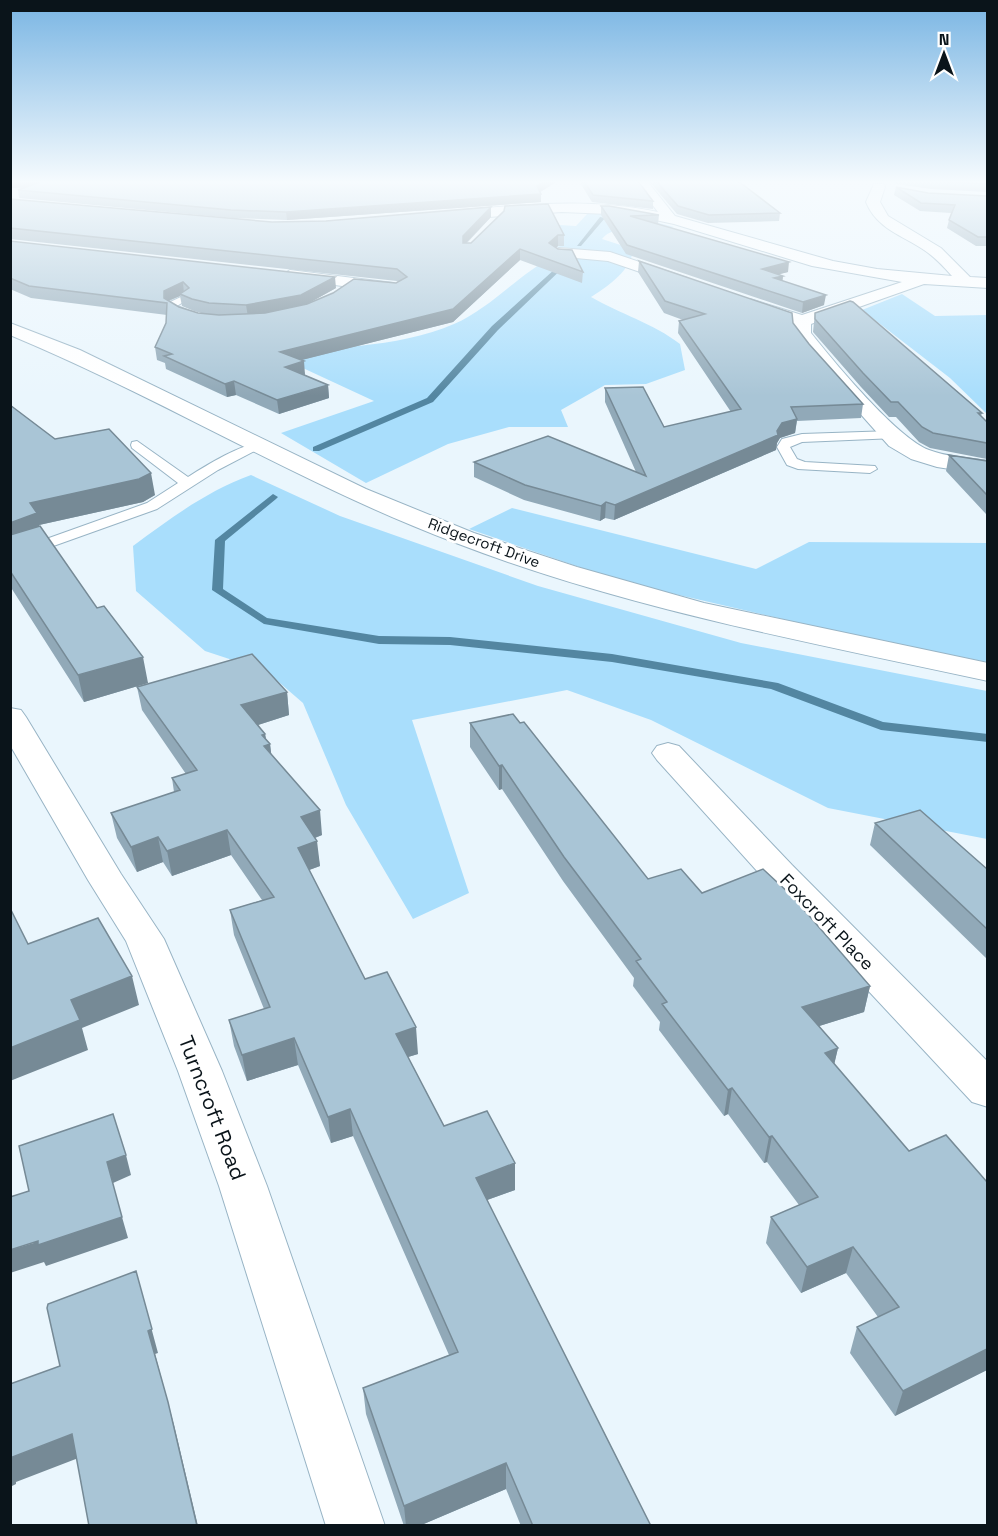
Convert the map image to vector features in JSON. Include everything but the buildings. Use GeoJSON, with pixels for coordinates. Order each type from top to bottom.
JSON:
{"type":"FeatureCollection","features":[{"type":"Feature","properties":{"kind":"street"},"geometry":{"type":"LineString","coordinates":[[559,253],[594,255],[620,260],[693,285]]}},
{"type":"Feature","properties":{"kind":"street"},"geometry":{"type":"LineString","coordinates":[[783,253],[813,262],[887,276],[987,283]]}},
{"type":"Feature","properties":{"kind":"street"},"geometry":{"type":"LineString","coordinates":[[939,253],[966,282]]}},
{"type":"Feature","properties":{"kind":"street"},"geometry":{"type":"LineString","coordinates":[[277,274],[397,288]]}},
{"type":"Feature","properties":{"kind":"street"},"geometry":{"type":"LineString","coordinates":[[736,299],[802,321],[924,280]]}},
{"type":"Feature","properties":{"kind":"street"},"geometry":{"type":"LineString","coordinates":[[802,321],[802,334],[816,352],[897,441],[919,454],[945,462],[987,468]]}},
{"type":"Feature","properties":{"kind":"street","name":"Ridgecroft Drive"},"geometry":{"type":"LineString","coordinates":[[10,328],[73,354],[358,494],[465,538],[568,573],[700,610],[987,672]]}},
{"type":"Feature","properties":{"kind":"street","name":"Turncroft Road"},"geometry":{"type":"LineString","coordinates":[[10,717],[106,880],[145,939],[200,1071],[243,1186],[356,1526]]}},
{"type":"Feature","properties":{"kind":"street","name":"Foxcroft Place"},"geometry":{"type":"LineString","coordinates":[[668,753],[779,873],[987,1090]]}},
{"type":"Feature","properties":{"kind":"lane"},"geometry":{"type":"LineString","coordinates":[[342,296],[354,283]]}},
{"type":"Feature","properties":{"kind":"lane"},"geometry":{"type":"LineString","coordinates":[[183,298],[172,305],[172,308],[201,317]]}},
{"type":"Feature","properties":{"kind":"lane"},"geometry":{"type":"LineString","coordinates":[[870,469],[803,466],[792,462],[783,447],[787,442],[802,438],[892,435]]}},
{"type":"Feature","properties":{"kind":"lane"},"geometry":{"type":"LineString","coordinates":[[137,445],[187,483]]}},
{"type":"Feature","properties":{"kind":"lane"},"geometry":{"type":"LineString","coordinates":[[12,555],[152,506],[213,467],[258,446]]}},
{"type":"Feature","properties":{"kind":"shaded area"},"geometry":{"type":"Polygon","coordinates":[[[560,253],[633,253],[628,264],[618,277],[591,297],[659,330],[680,344],[685,370],[646,384],[605,385],[561,410],[568,427],[509,427],[448,444],[366,483],[281,433],[374,401],[264,350],[360,346],[385,343],[431,332],[465,319],[560,253]]]}},
{"type":"Feature","properties":{"kind":"shaded area"},"geometry":{"type":"Polygon","coordinates":[[[902,294],[935,316],[987,315],[987,414],[950,378],[862,310],[902,294]]]}},
{"type":"Feature","properties":{"kind":"shaded area"},"geometry":{"type":"Polygon","coordinates":[[[251,475],[340,516],[538,586],[741,643],[987,691],[987,839],[828,808],[651,720],[567,690],[412,720],[469,893],[413,919],[346,805],[303,703],[266,671],[205,651],[136,591],[133,546],[204,497],[251,475]]]}},
{"type":"Feature","properties":{"kind":"shaded area"},"geometry":{"type":"Polygon","coordinates":[[[512,508],[756,569],[809,542],[987,543],[987,662],[865,638],[623,582],[469,529],[512,508]]]}},
{"type":"Feature","properties":{"kind":"waterway"},"geometry":{"type":"LineString","coordinates":[[316,449],[430,400],[495,328],[568,260]]}},
{"type":"Feature","properties":{"kind":"waterway"},"geometry":{"type":"LineString","coordinates":[[273,497],[220,540],[217,590],[264,621],[379,640],[450,641],[612,658],[774,686],[881,726],[988,738]]}}]}
